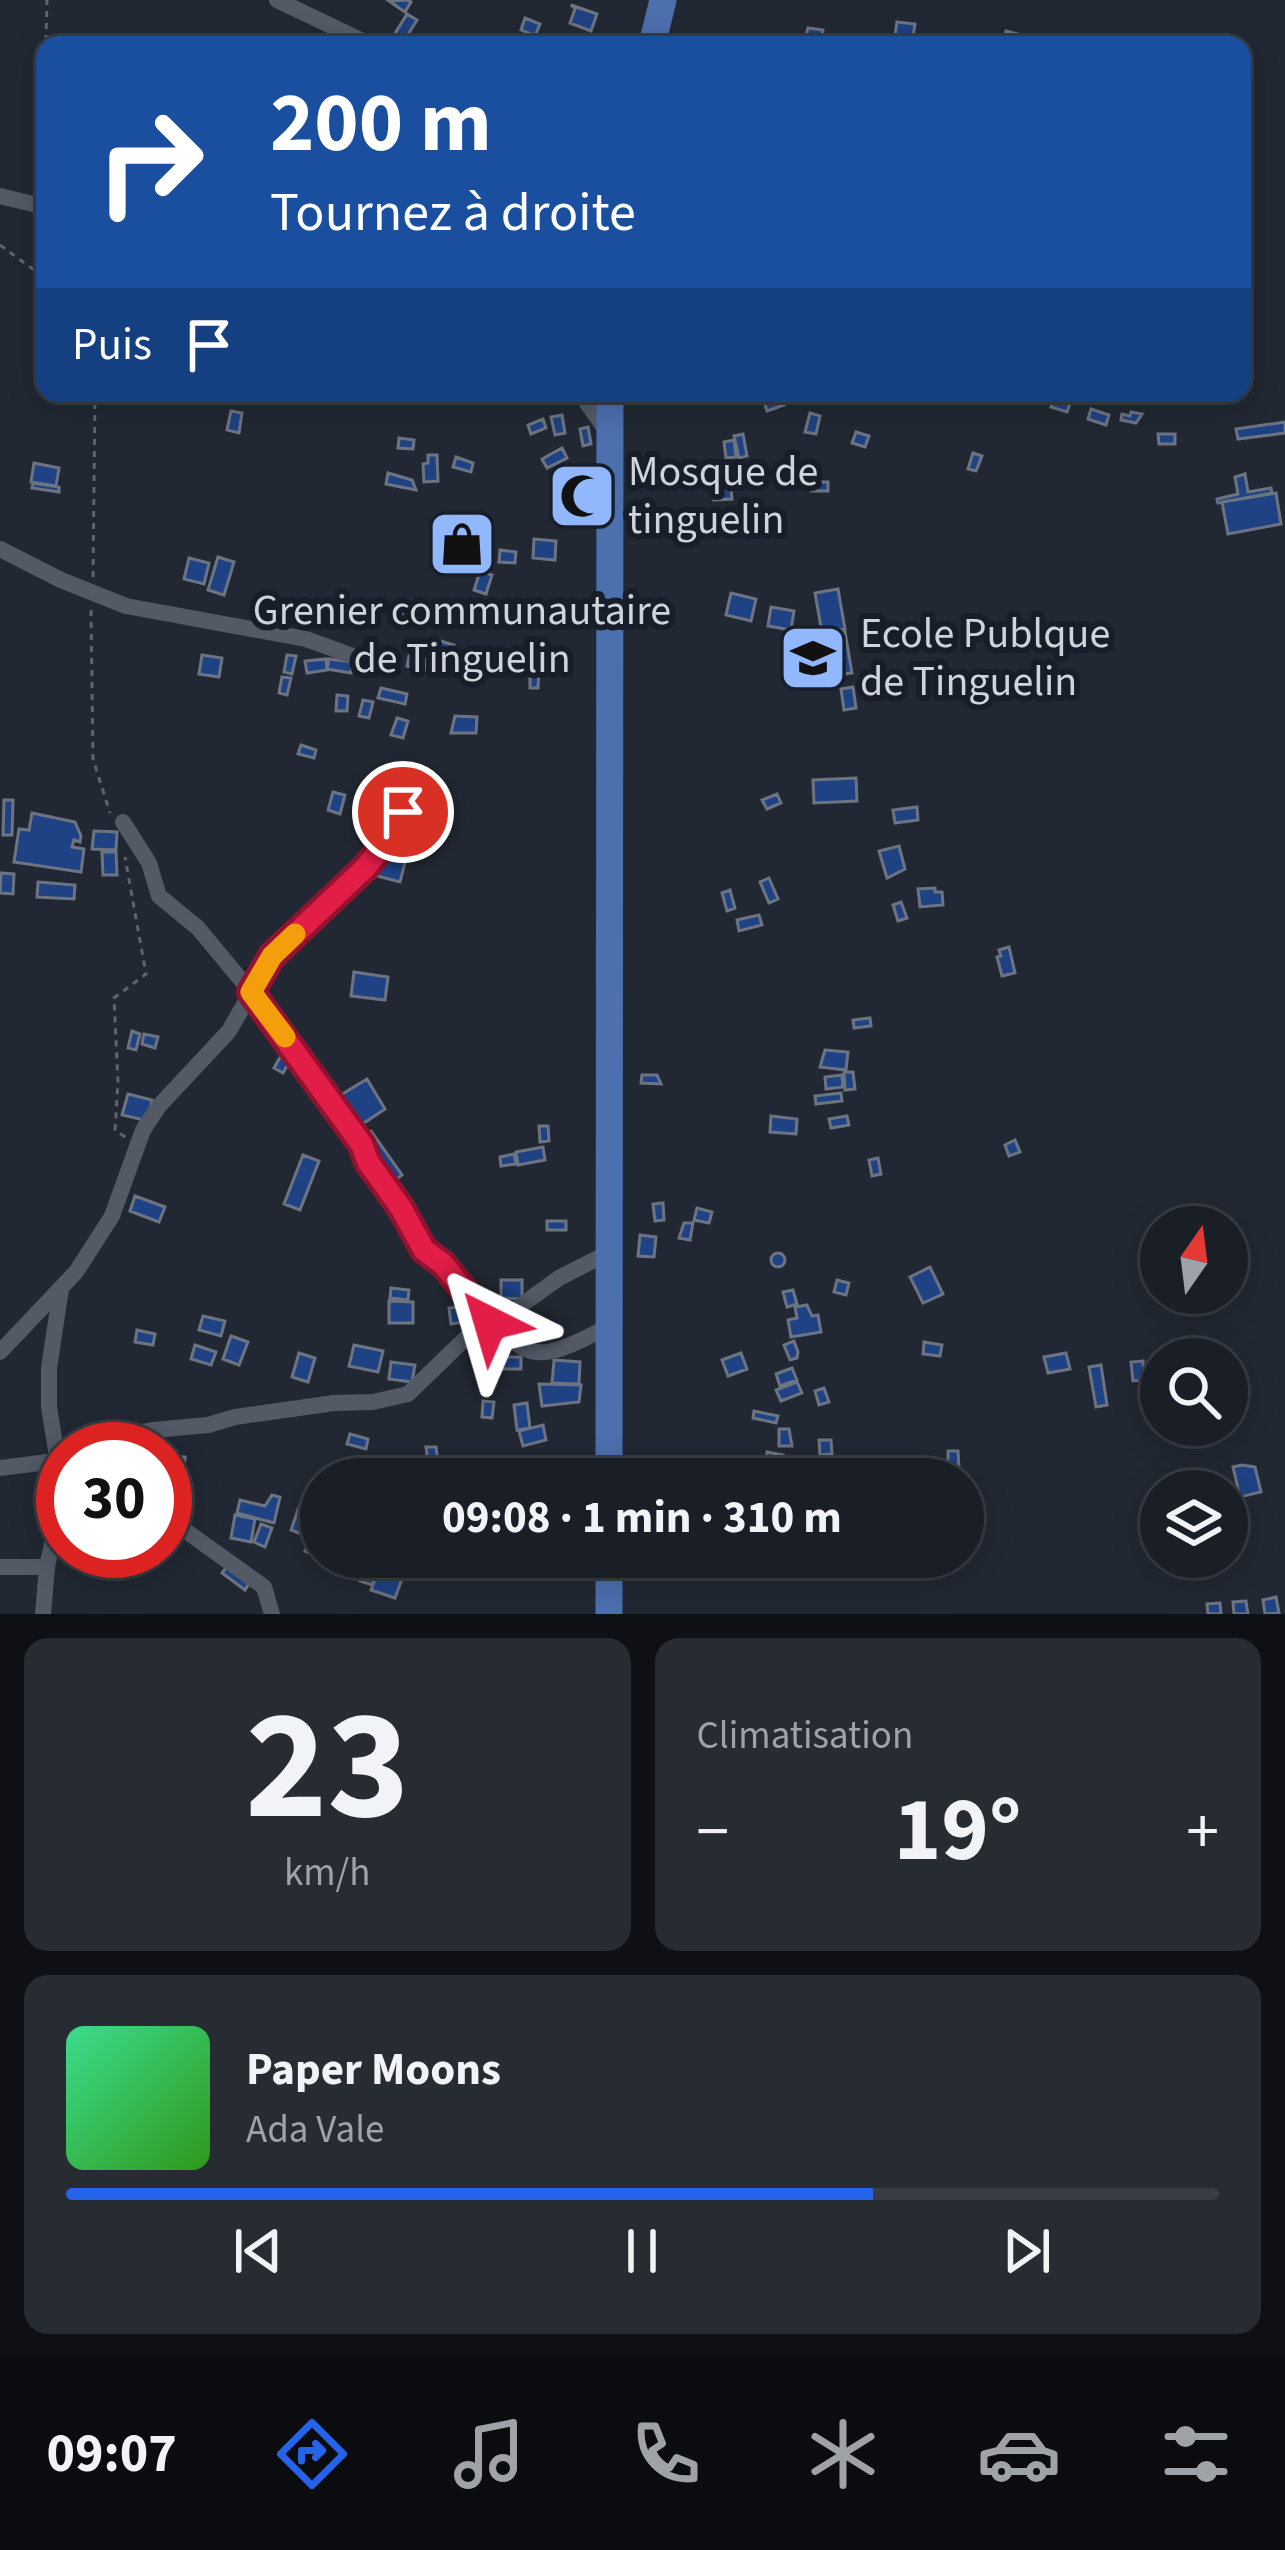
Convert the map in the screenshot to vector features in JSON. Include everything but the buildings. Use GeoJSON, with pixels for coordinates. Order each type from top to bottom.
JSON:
{"type":"FeatureCollection","features":[{"type":"Feature","properties":{"kind":"main road"},"geometry":{"type":"LineString","coordinates":[[654,36],[663,0]]}},
{"type":"Feature","properties":{"kind":"main road"},"geometry":{"type":"LineString","coordinates":[[609,1458],[610,402]]}},
{"type":"Feature","properties":{"kind":"main road"},"geometry":{"type":"LineString","coordinates":[[609,1578],[609,1614]]}},
{"type":"Feature","properties":{"kind":"street"},"geometry":{"type":"LineString","coordinates":[[278,0],[352,36]]}},
{"type":"Feature","properties":{"kind":"street"},"geometry":{"type":"LineString","coordinates":[[0,196],[36,204]]}},
{"type":"Feature","properties":{"kind":"street"},"geometry":{"type":"LineString","coordinates":[[586,402],[610,436]]}},
{"type":"Feature","properties":{"kind":"street"},"geometry":{"type":"LineString","coordinates":[[0,549],[126,605],[306,639],[372,663]]}},
{"type":"Feature","properties":{"kind":"street"},"geometry":{"type":"LineString","coordinates":[[0,1352],[76,1273],[112,1216],[136,1145],[158,1106],[229,1031],[272,956],[399,829],[404,820],[402,805]]}},
{"type":"Feature","properties":{"kind":"street"},"geometry":{"type":"LineString","coordinates":[[123,822],[149,862],[159,896],[198,928],[251,992],[362,1145],[424,1250],[443,1264],[490,1323],[529,1351],[545,1352],[610,1326]]}},
{"type":"Feature","properties":{"kind":"street"},"geometry":{"type":"LineString","coordinates":[[192,1426],[408,1394],[469,1335],[610,1252]]}},
{"type":"Feature","properties":{"kind":"street"},"geometry":{"type":"LineString","coordinates":[[52,1422],[49,1368],[61,1288]]}},
{"type":"Feature","properties":{"kind":"street"},"geometry":{"type":"LineString","coordinates":[[0,1468],[36,1463]]}},
{"type":"Feature","properties":{"kind":"street"},"geometry":{"type":"LineString","coordinates":[[192,1535],[264,1587],[272,1614]]}},
{"type":"Feature","properties":{"kind":"street"},"geometry":{"type":"LineString","coordinates":[[0,1567],[36,1567]]}},
{"type":"Feature","properties":{"kind":"street"},"geometry":{"type":"LineString","coordinates":[[43,1614],[46,1578]]}},
{"type":"Feature","properties":{"kind":"path"},"geometry":{"type":"LineString","coordinates":[[46,1],[46,36]]}},
{"type":"Feature","properties":{"kind":"path"},"geometry":{"type":"LineString","coordinates":[[0,244],[36,271]]}},
{"type":"Feature","properties":{"kind":"path"},"geometry":{"type":"LineString","coordinates":[[95,402],[92,760],[109,812],[123,822]]}},
{"type":"Feature","properties":{"kind":"path"},"geometry":{"type":"LineString","coordinates":[[124,856],[146,974],[114,998],[116,1130],[136,1145]]}},
{"type":"Feature","properties":{"kind":"slow traffic"},"geometry":{"type":"LineString","coordinates":[[285,1037],[251,992],[272,956],[295,934]]}},
{"type":"Feature","properties":{"kind":"place","name":"Mosque de tinguelin"},"geometry":{"type":"Point","coordinates":[582,496]}},
{"type":"Feature","properties":{"kind":"place","name":"Grenier communautaire de Tinguelin"},"geometry":{"type":"Point","coordinates":[462,544]}},
{"type":"Feature","properties":{"kind":"place","name":"Ecole Publque de Tinguelin"},"geometry":{"type":"Point","coordinates":[813,658]}},
{"type":"Feature","properties":{"kind":"route"},"geometry":{"type":"LineString","coordinates":[[403,812],[399,829],[272,956],[251,992],[362,1145],[424,1250],[443,1264],[490,1323]]}}]}
